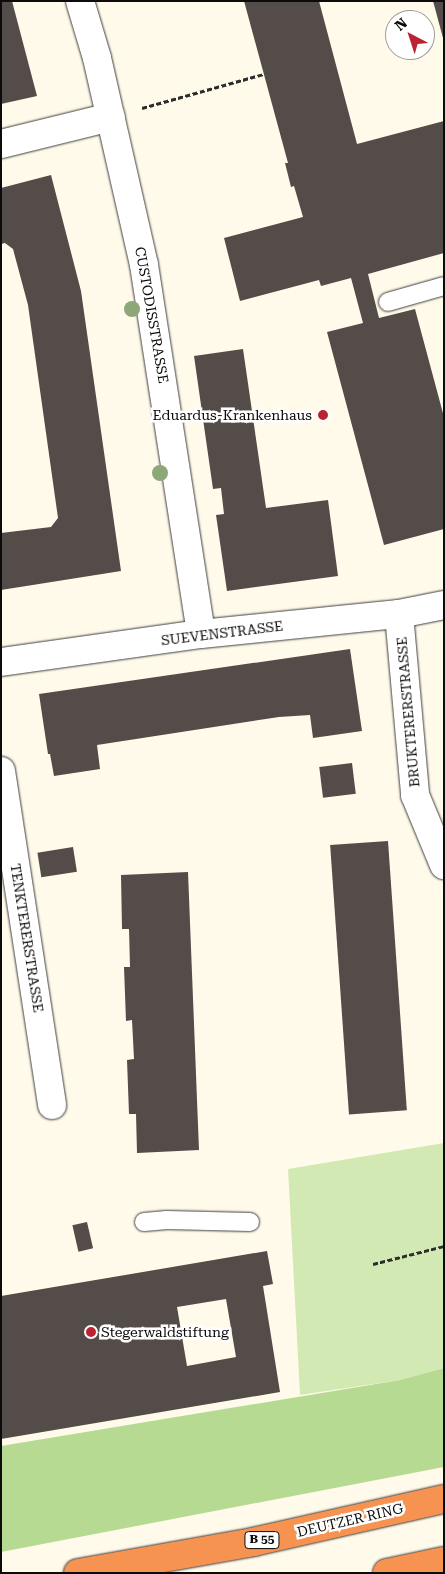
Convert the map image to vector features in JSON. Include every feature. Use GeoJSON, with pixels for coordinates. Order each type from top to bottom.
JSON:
{"type":"FeatureCollection","features":[{"type":"Feature","properties":{"kind":"highway","name":"DEUTZER RING"},"geometry":{"type":"LineString","coordinates":[[78,1573],[253,1542],[444,1500]]}},
{"type":"Feature","properties":{"kind":"highway"},"geometry":{"type":"LineString","coordinates":[[387,1573],[444,1561]]}},
{"type":"Feature","properties":{"kind":"street","name":"CUSTODISSTRASSE"},"geometry":{"type":"LineString","coordinates":[[80,1],[97,58],[144,264],[201,634]]}},
{"type":"Feature","properties":{"kind":"street"},"geometry":{"type":"LineString","coordinates":[[1,144],[110,118]]}},
{"type":"Feature","properties":{"kind":"street","name":"SUEVENSTRASSE"},"geometry":{"type":"LineString","coordinates":[[1,662],[201,634],[399,614],[444,606]]}},
{"type":"Feature","properties":{"kind":"street","name":"BRUKTERERSTRASSE"},"geometry":{"type":"LineString","coordinates":[[399,614],[415,794],[444,865]]}},
{"type":"Feature","properties":{"kind":"street","name":"TENKTERERSTRASSE"},"geometry":{"type":"LineString","coordinates":[[1,771],[52,1105]]}},
{"type":"Feature","properties":{"kind":"lane"},"geometry":{"type":"LineString","coordinates":[[388,302],[444,286]]}},
{"type":"Feature","properties":{"kind":"lane"},"geometry":{"type":"LineString","coordinates":[[144,1222],[167,1220],[250,1222]]}},
{"type":"Feature","properties":{"kind":"path"},"geometry":{"type":"LineString","coordinates":[[160,104],[264,74]]}},
{"type":"Feature","properties":{"kind":"path"},"geometry":{"type":"LineString","coordinates":[[373,1264],[444,1246]]}},
{"type":"Feature","properties":{"kind":"green space"},"geometry":{"type":"Polygon","coordinates":[[[444,1143],[444,1368],[400,1380],[300,1395],[288,1169],[444,1143]]]}},
{"type":"Feature","properties":{"kind":"green space"},"geometry":{"type":"Polygon","coordinates":[[[444,1368],[444,1467],[1,1552],[1,1446],[400,1380],[444,1368]]]}},
{"type":"Feature","properties":{"kind":"building"},"geometry":{"type":"Polygon","coordinates":[[[1,1],[12,1],[37,96],[1,104],[1,1]]]}},
{"type":"Feature","properties":{"kind":"building"},"geometry":{"type":"Polygon","coordinates":[[[244,1],[319,1],[357,144],[444,121],[444,253],[368,274],[379,318],[415,309],[444,417],[444,529],[384,545],[327,332],[363,323],[351,278],[321,286],[319,280],[240,301],[224,238],[303,217],[294,186],[291,187],[285,163],[288,163],[244,1]]]}},
{"type":"Feature","properties":{"kind":"building"},"geometry":{"type":"Polygon","coordinates":[[[433,1],[444,1],[444,38],[443,38],[433,1]]]}},
{"type":"Feature","properties":{"kind":"building"},"geometry":{"type":"Polygon","coordinates":[[[51,175],[81,291],[121,571],[1,590],[1,533],[51,527],[58,518],[28,305],[13,249],[5,243],[1,244],[1,188],[51,175]]]}},
{"type":"Feature","properties":{"kind":"building"},"geometry":{"type":"Polygon","coordinates":[[[243,349],[266,508],[328,500],[338,576],[227,591],[216,515],[224,514],[221,488],[213,489],[194,356],[243,349]]]}},
{"type":"Feature","properties":{"kind":"building"},"geometry":{"type":"Polygon","coordinates":[[[350,649],[362,731],[313,738],[310,715],[279,717],[97,745],[100,769],[54,776],[50,754],[48,754],[39,694],[350,649]]]}},
{"type":"Feature","properties":{"kind":"building"},"geometry":{"type":"Polygon","coordinates":[[[352,763],[356,794],[323,798],[319,767],[352,763]]]}},
{"type":"Feature","properties":{"kind":"building"},"geometry":{"type":"Polygon","coordinates":[[[388,841],[407,1110],[349,1114],[330,845],[388,841]]]}},
{"type":"Feature","properties":{"kind":"building"},"geometry":{"type":"Polygon","coordinates":[[[73,847],[77,872],[41,877],[37,853],[73,847]]]}},
{"type":"Feature","properties":{"kind":"building"},"geometry":{"type":"Polygon","coordinates":[[[188,872],[199,1150],[137,1153],[136,1114],[129,1114],[127,1060],[134,1059],[132,1020],[126,1021],[124,967],[130,967],[129,929],[122,929],[121,875],[188,872]]]}},
{"type":"Feature","properties":{"kind":"building"},"geometry":{"type":"Polygon","coordinates":[[[87,1222],[93,1248],[78,1252],[72,1225],[87,1222]]]}},
{"type":"Feature","properties":{"kind":"building","name":"Stegerwaldstiftung"},"geometry":{"type":"Polygon","coordinates":[[[267,1251],[273,1284],[263,1286],[280,1392],[1,1439],[1,1296],[267,1251]],[[226,1299],[177,1307],[187,1366],[236,1357],[226,1299]]]}},
{"type":"Feature","properties":{"kind":"place","name":"Eduardus-Krankenhaus"},"geometry":{"type":"Point","coordinates":[323,415]}},
{"type":"Feature","properties":{"kind":"place","name":"Stegerwaldstiftung"},"geometry":{"type":"Point","coordinates":[91,1332]}}]}
